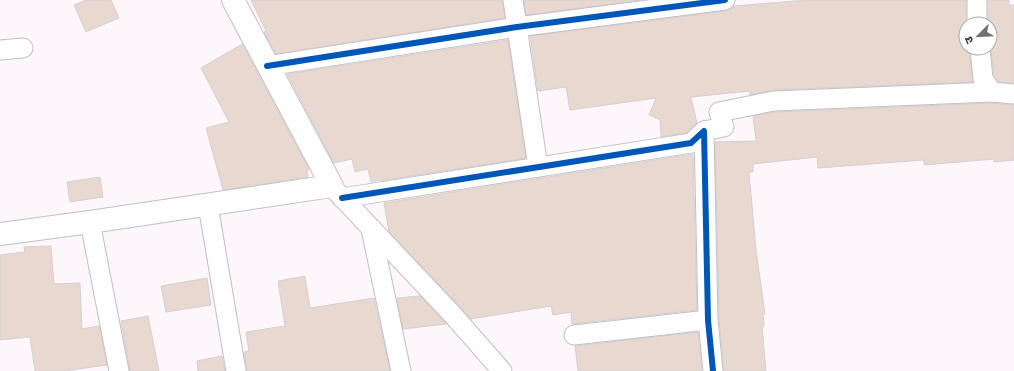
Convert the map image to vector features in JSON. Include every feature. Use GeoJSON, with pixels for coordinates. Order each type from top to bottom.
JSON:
{"type":"FeatureCollection","features":[{"type":"Feature","properties":{"kind":"street"},"geometry":{"type":"LineString","coordinates":[[233,0],[337,192],[370,229],[452,314],[502,371]]}},
{"type":"Feature","properties":{"kind":"street"},"geometry":{"type":"LineString","coordinates":[[513,0],[538,167]]}},
{"type":"Feature","properties":{"kind":"street"},"geometry":{"type":"LineString","coordinates":[[268,66],[517,28],[725,0]]}},
{"type":"Feature","properties":{"kind":"street"},"geometry":{"type":"LineString","coordinates":[[977,0],[977,16]]}},
{"type":"Feature","properties":{"kind":"street"},"geometry":{"type":"LineString","coordinates":[[0,50],[23,48]]}},
{"type":"Feature","properties":{"kind":"street"},"geometry":{"type":"LineString","coordinates":[[981,56],[983,79],[992,92]]}},
{"type":"Feature","properties":{"kind":"street"},"geometry":{"type":"LineString","coordinates":[[0,234],[208,205],[337,192],[538,167],[691,143],[704,132],[724,127],[719,112],[774,102],[992,92],[1014,94]]}},
{"type":"Feature","properties":{"kind":"street"},"geometry":{"type":"LineString","coordinates":[[704,132],[708,320],[713,371]]}},
{"type":"Feature","properties":{"kind":"street"},"geometry":{"type":"LineString","coordinates":[[208,205],[236,371]]}},
{"type":"Feature","properties":{"kind":"street"},"geometry":{"type":"LineString","coordinates":[[90,222],[118,371]]}},
{"type":"Feature","properties":{"kind":"street"},"geometry":{"type":"LineString","coordinates":[[370,229],[401,371]]}},
{"type":"Feature","properties":{"kind":"street"},"geometry":{"type":"LineString","coordinates":[[574,335],[708,320]]}},
{"type":"Feature","properties":{"kind":"building"},"geometry":{"type":"Polygon","coordinates":[[[86,0],[111,0],[119,18],[86,32],[74,5],[86,0]]]}},
{"type":"Feature","properties":{"kind":"building"},"geometry":{"type":"Polygon","coordinates":[[[251,0],[502,0],[505,18],[276,54],[264,32],[266,31],[251,0]]]}},
{"type":"Feature","properties":{"kind":"building"},"geometry":{"type":"Polygon","coordinates":[[[524,0],[640,0],[526,15],[524,0]]]}},
{"type":"Feature","properties":{"kind":"building"},"geometry":{"type":"Polygon","coordinates":[[[806,0],[966,0],[966,16],[958,16],[958,56],[970,56],[973,82],[774,90],[750,95],[750,91],[691,97],[697,123],[686,133],[661,137],[660,120],[649,115],[656,98],[570,110],[566,87],[538,91],[530,36],[726,11],[734,6],[806,0]]]}},
{"type":"Feature","properties":{"kind":"building"},"geometry":{"type":"Polygon","coordinates":[[[988,0],[1009,0],[1009,5],[1014,5],[1014,83],[998,82],[994,75],[992,56],[998,56],[998,16],[988,16],[988,0]]]}},
{"type":"Feature","properties":{"kind":"building"},"geometry":{"type":"Polygon","coordinates":[[[508,40],[526,158],[380,181],[371,182],[368,169],[355,172],[352,159],[334,163],[287,74],[508,40]]]}},
{"type":"Feature","properties":{"kind":"building"},"geometry":{"type":"Polygon","coordinates":[[[242,44],[309,169],[307,170],[308,177],[223,190],[206,128],[229,122],[201,68],[242,44]]]}},
{"type":"Feature","properties":{"kind":"building"},"geometry":{"type":"Polygon","coordinates":[[[992,103],[1014,105],[1014,160],[994,162],[994,159],[924,165],[924,160],[818,168],[817,157],[753,164],[753,172],[749,172],[756,250],[765,314],[763,314],[764,326],[762,326],[766,371],[724,371],[719,319],[715,142],[756,141],[753,116],[775,112],[992,103]]]}},
{"type":"Feature","properties":{"kind":"building"},"geometry":{"type":"Polygon","coordinates":[[[693,154],[697,310],[572,324],[571,312],[553,315],[551,306],[471,319],[389,232],[384,203],[693,154]]]}},
{"type":"Feature","properties":{"kind":"building"},"geometry":{"type":"Polygon","coordinates":[[[100,177],[103,197],[70,202],[67,182],[100,177]]]}},
{"type":"Feature","properties":{"kind":"building"},"geometry":{"type":"Polygon","coordinates":[[[51,246],[54,284],[80,283],[82,329],[99,326],[107,365],[64,371],[35,371],[30,337],[0,340],[0,255],[25,252],[24,247],[51,246]]]}},
{"type":"Feature","properties":{"kind":"building"},"geometry":{"type":"Polygon","coordinates":[[[305,276],[310,308],[374,298],[390,371],[247,371],[244,352],[249,351],[246,332],[285,326],[278,281],[305,276]]]}},
{"type":"Feature","properties":{"kind":"building"},"geometry":{"type":"Polygon","coordinates":[[[207,278],[211,305],[166,312],[161,286],[207,278]]]}},
{"type":"Feature","properties":{"kind":"building"},"geometry":{"type":"Polygon","coordinates":[[[420,296],[446,324],[403,329],[397,298],[420,296]]]}},
{"type":"Feature","properties":{"kind":"building"},"geometry":{"type":"Polygon","coordinates":[[[148,316],[159,371],[130,371],[121,321],[148,316]]]}},
{"type":"Feature","properties":{"kind":"building"},"geometry":{"type":"Polygon","coordinates":[[[698,332],[702,371],[578,371],[575,346],[698,332]]]}},
{"type":"Feature","properties":{"kind":"building"},"geometry":{"type":"Polygon","coordinates":[[[222,356],[225,371],[198,371],[197,361],[222,356]]]}},
{"type":"Feature","properties":{"kind":"cycle path"},"geometry":{"type":"LineString","coordinates":[[267,66],[517,27],[725,0]]}},
{"type":"Feature","properties":{"kind":"cycle path"},"geometry":{"type":"LineString","coordinates":[[342,198],[691,143],[704,131],[708,320],[713,371]]}}]}
